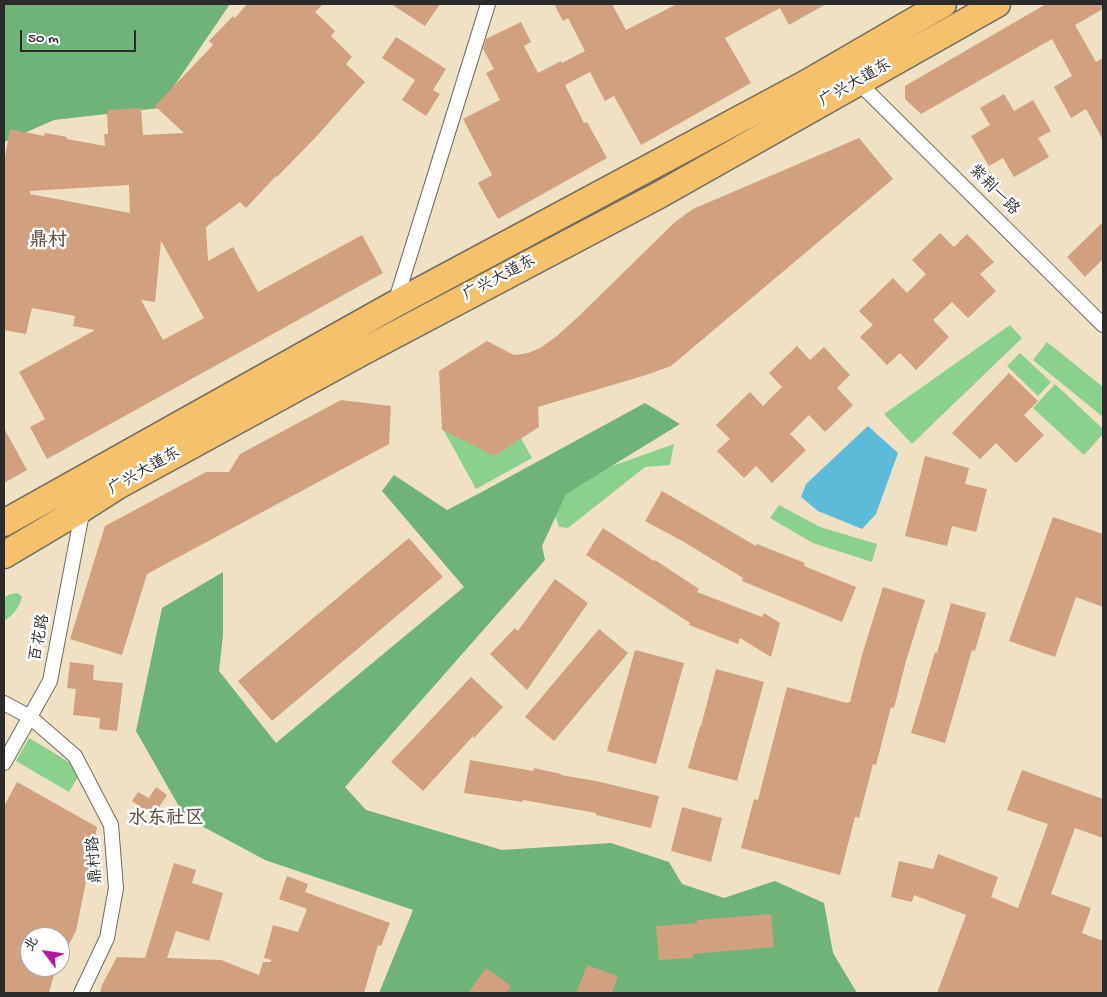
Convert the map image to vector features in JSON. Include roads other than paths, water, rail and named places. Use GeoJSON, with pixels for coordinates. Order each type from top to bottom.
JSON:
{"type":"FeatureCollection","features":[{"type":"Feature","properties":{"kind":"highway","name":"广兴大道东"},"geometry":{"type":"LineString","coordinates":[[4,523],[395,304],[807,83],[943,4]]}},
{"type":"Feature","properties":{"kind":"highway","name":"广兴大道东"},"geometry":{"type":"LineString","coordinates":[[4,555],[119,486],[364,350],[661,194],[997,4]]}},
{"type":"Feature","properties":{"kind":"street"},"geometry":{"type":"LineString","coordinates":[[395,304],[488,4]]}},
{"type":"Feature","properties":{"kind":"street","name":"紫荆一路"},"geometry":{"type":"LineString","coordinates":[[859,83],[1103,325]]}},
{"type":"Feature","properties":{"kind":"street","name":"百花路"},"geometry":{"type":"LineString","coordinates":[[4,763],[50,681],[83,508]]}},
{"type":"Feature","properties":{"kind":"street","name":"鼎村路"},"geometry":{"type":"LineString","coordinates":[[4,703],[30,717],[75,756],[111,825],[116,888],[109,930],[81,993]]}},
{"type":"Feature","properties":{"kind":"water"},"geometry":{"type":"Polygon","coordinates":[[[868,426],[898,453],[876,514],[862,529],[818,511],[801,497],[806,484],[868,426]]]}},
{"type":"Feature","properties":{"kind":"district","name":"鼎村"},"geometry":{"type":"Point","coordinates":[48,242]}},
{"type":"Feature","properties":{"kind":"district","name":"水东社区"},"geometry":{"type":"Point","coordinates":[166,820]}}]}
